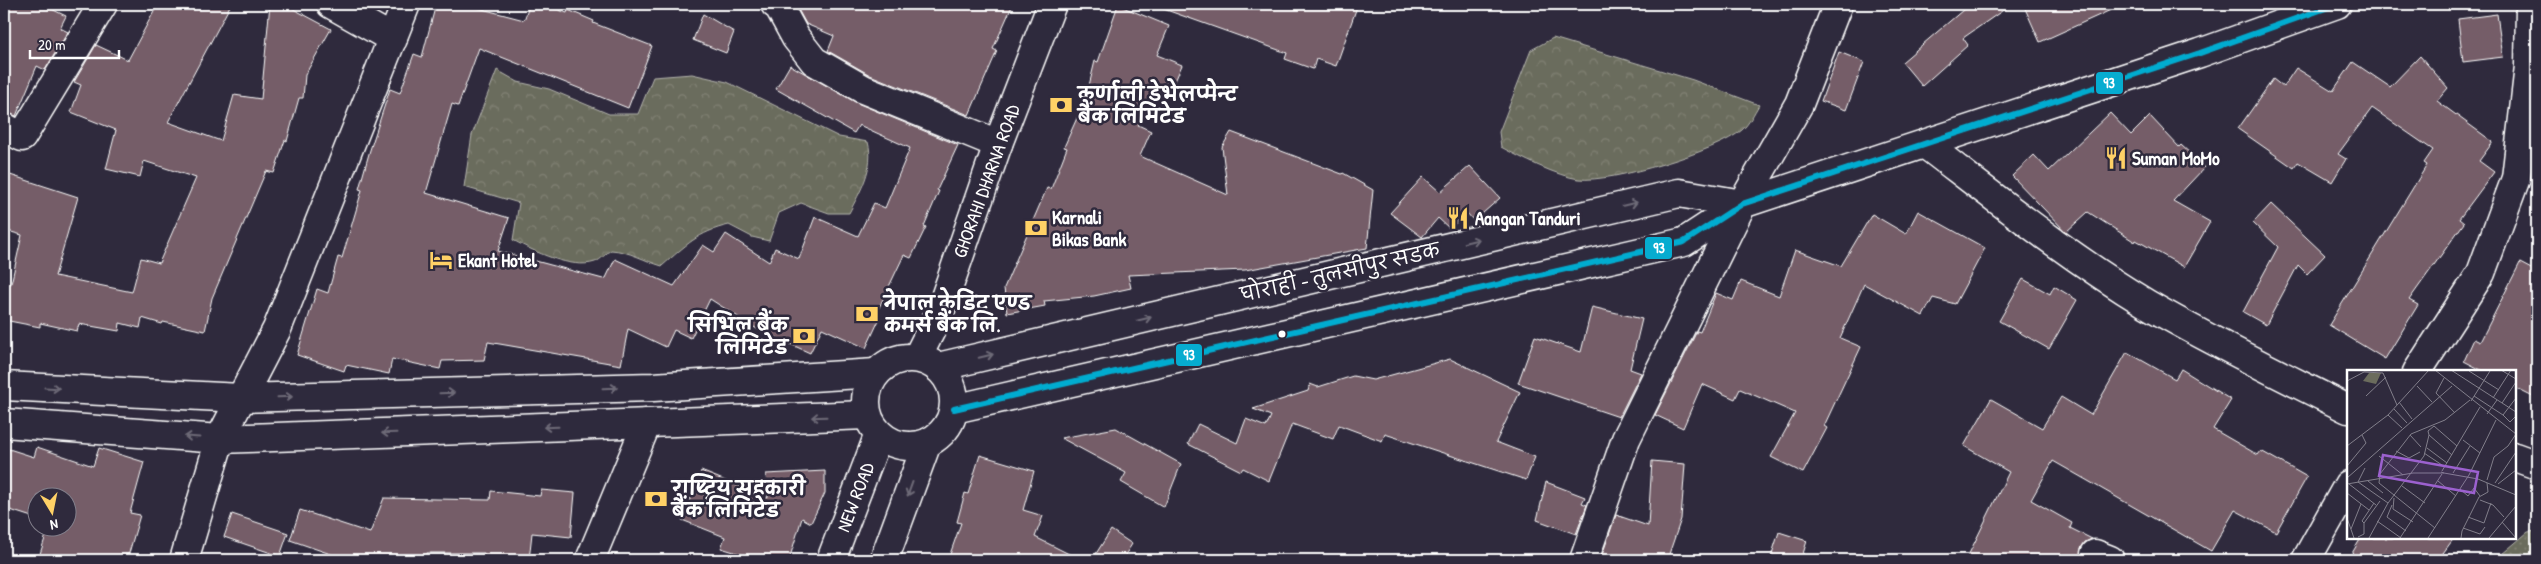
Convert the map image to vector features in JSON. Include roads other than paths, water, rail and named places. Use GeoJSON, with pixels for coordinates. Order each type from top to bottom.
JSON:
{"type":"FeatureCollection","features":[{"type":"Feature","properties":{"kind":"main road"},"geometry":{"type":"LineString","coordinates":[[4,127],[22,137],[103,4]]}},
{"type":"Feature","properties":{"kind":"main road"},"geometry":{"type":"LineString","coordinates":[[331,4],[393,39]]}},
{"type":"Feature","properties":{"kind":"main road"},"geometry":{"type":"LineString","coordinates":[[184,560],[220,439],[277,329],[406,4]]}},
{"type":"Feature","properties":{"kind":"main road"},"geometry":{"type":"LineString","coordinates":[[775,4],[778,5],[796,38],[814,61],[863,89],[998,144]]}},
{"type":"Feature","properties":{"kind":"main road","name":"GHORAHI DHARNA ROAD"},"geometry":{"type":"LineString","coordinates":[[928,362],[940,312],[998,144],[1052,4]]}},
{"type":"Feature","properties":{"kind":"main road"},"geometry":{"type":"LineString","coordinates":[[1584,560],[1626,439],[1742,204],[1799,104],[1838,4]]}},
{"type":"Feature","properties":{"kind":"main road","name":"घोराही - तुलसीपुर सडक"},"geometry":{"type":"LineString","coordinates":[[954,409],[1684,242],[1742,204],[1926,145],[2200,53],[2337,4]]}},
{"type":"Feature","properties":{"kind":"main road"},"geometry":{"type":"LineString","coordinates":[[2418,370],[2481,273],[2516,178],[2529,66],[2530,4]]}},
{"type":"Feature","properties":{"kind":"main road"},"geometry":{"type":"LineString","coordinates":[[1926,145],[2060,248],[2147,304],[2230,350],[2347,408]]}},
{"type":"Feature","properties":{"kind":"main road","name":"घोराही - तुलसीपुर सडक"},"geometry":{"type":"LineString","coordinates":[[928,362],[1679,193],[1742,204]]}},
{"type":"Feature","properties":{"kind":"main road"},"geometry":{"type":"LineString","coordinates":[[902,358],[928,362],[948,379],[954,393],[954,409],[945,429],[927,443],[910,446],[894,443],[873,425],[865,400],[868,386],[876,373],[888,364],[902,358]]}},
{"type":"Feature","properties":{"kind":"main road"},"geometry":{"type":"LineString","coordinates":[[4,386],[241,398],[653,387],[876,373]]}},
{"type":"Feature","properties":{"kind":"main road"},"geometry":{"type":"LineString","coordinates":[[4,424],[220,439],[647,423],[873,425]]}},
{"type":"Feature","properties":{"kind":"main road"},"geometry":{"type":"LineString","coordinates":[[590,560],[647,423]]}},
{"type":"Feature","properties":{"kind":"main road","name":"NEW ROAD"},"geometry":{"type":"LineString","coordinates":[[830,560],[873,425]]}},
{"type":"Feature","properties":{"kind":"main road"},"geometry":{"type":"LineString","coordinates":[[891,558],[927,443]]}},
{"type":"Feature","properties":{"kind":"main road"},"geometry":{"type":"LineString","coordinates":[[2516,457],[2537,465]]}},
{"type":"Feature","properties":{"kind":"main road"},"geometry":{"type":"LineString","coordinates":[[2306,560],[2347,487]]}},
{"type":"Feature","properties":{"kind":"place","name":"कर्णाली डेभेलप्मेन्ट बैंक लिमिटेड"},"geometry":{"type":"Point","coordinates":[1061,105]}},
{"type":"Feature","properties":{"kind":"place","name":"Suman MoMo"},"geometry":{"type":"Point","coordinates":[2116,158]}},
{"type":"Feature","properties":{"kind":"place","name":"Aangan Tanduri"},"geometry":{"type":"Point","coordinates":[1458,218]}},
{"type":"Feature","properties":{"kind":"place","name":"Karnali Bikas Bank"},"geometry":{"type":"Point","coordinates":[1036,228]}},
{"type":"Feature","properties":{"kind":"place","name":"Ekant Hotel"},"geometry":{"type":"Point","coordinates":[441,260]}},
{"type":"Feature","properties":{"kind":"place","name":"नेपाल क्रेडिट एण्ड कमर्स बैंक लि."},"geometry":{"type":"Point","coordinates":[867,314]}},
{"type":"Feature","properties":{"kind":"place","name":"सिभिल बैंक लिमिटेड"},"geometry":{"type":"Point","coordinates":[804,336]}},
{"type":"Feature","properties":{"kind":"place","name":"राष्ट्रिय सहकारी बैंक लिमिटेड"},"geometry":{"type":"Point","coordinates":[656,499]}}]}
